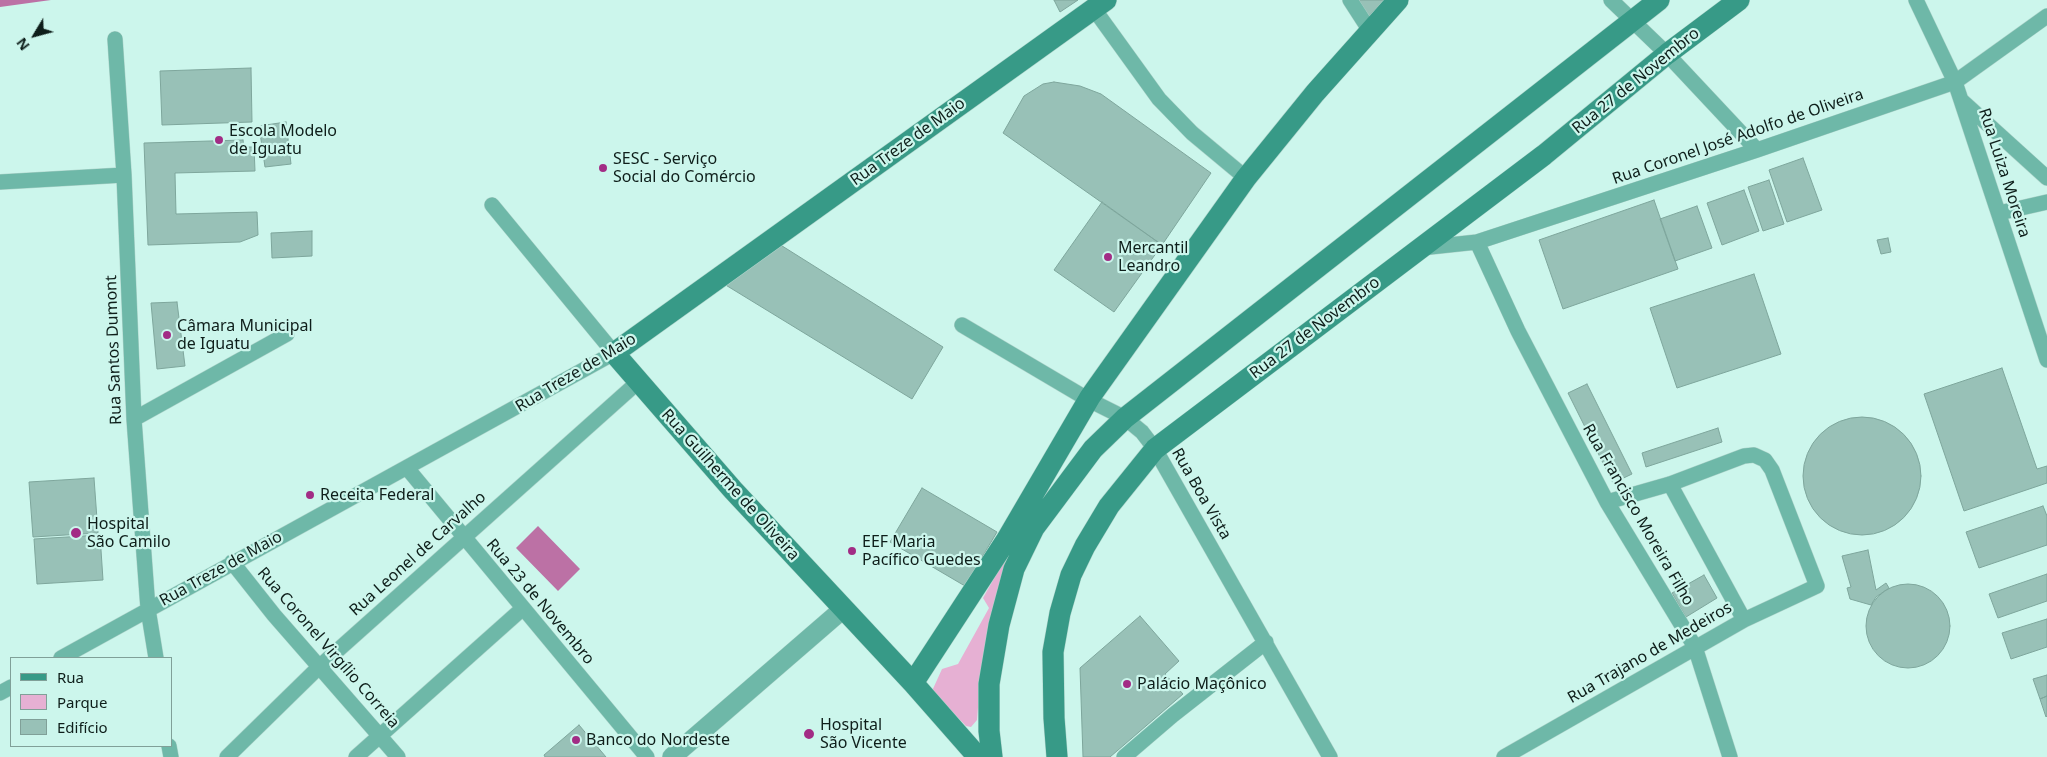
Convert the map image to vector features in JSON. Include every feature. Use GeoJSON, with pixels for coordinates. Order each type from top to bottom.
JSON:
{"type":"FeatureCollection","features":[{"type":"Feature","properties":{"kind":"main road"},"geometry":{"type":"LineString","coordinates":[[913,683],[1007,539],[1088,400],[1246,178],[1315,93],[1398,0]]}},
{"type":"Feature","properties":{"kind":"main road"},"geometry":{"type":"LineString","coordinates":[[992,757],[989,731],[989,684],[999,625],[1014,569],[1034,528],[1060,490],[1093,449],[1125,418],[1658,0]]}},
{"type":"Feature","properties":{"kind":"main road","name":"Rua 27 de Novembro"},"geometry":{"type":"LineString","coordinates":[[1057,757],[1054,718],[1053,652],[1060,613],[1071,575],[1085,546],[1109,506],[1155,449],[1544,155],[1668,54],[1739,0]]}},
{"type":"Feature","properties":{"kind":"main road","name":"Rua Treze de Maio"},"geometry":{"type":"LineString","coordinates":[[614,353],[1100,4]]}},
{"type":"Feature","properties":{"kind":"main road","name":"Rua Guilherme de Oliveira"},"geometry":{"type":"LineString","coordinates":[[614,353],[638,382],[843,609],[913,683],[978,757]]}},
{"type":"Feature","properties":{"kind":"street"},"geometry":{"type":"LineString","coordinates":[[1350,0],[1370,32]]}},
{"type":"Feature","properties":{"kind":"street"},"geometry":{"type":"LineString","coordinates":[[1610,0],[1668,54],[1757,150]]}},
{"type":"Feature","properties":{"kind":"street","name":"Rua Luiza Moreira"},"geometry":{"type":"LineString","coordinates":[[1916,0],[1955,82],[2044,341],[2047,360]]}},
{"type":"Feature","properties":{"kind":"street"},"geometry":{"type":"LineString","coordinates":[[1100,4],[1160,99],[1192,133],[1246,178]]}},
{"type":"Feature","properties":{"kind":"street","name":"Rua Coronel José Adolfo de Oliveira"},"geometry":{"type":"LineString","coordinates":[[1421,248],[1477,242],[1757,150],[1955,82],[2047,16]]}},
{"type":"Feature","properties":{"kind":"street","name":"Rua Santos Dumont"},"geometry":{"type":"LineString","coordinates":[[115,39],[124,175],[134,419],[148,609],[156,657]]}},
{"type":"Feature","properties":{"kind":"street"},"geometry":{"type":"LineString","coordinates":[[1960,99],[2047,178]]}},
{"type":"Feature","properties":{"kind":"street"},"geometry":{"type":"LineString","coordinates":[[0,182],[124,175]]}},
{"type":"Feature","properties":{"kind":"street"},"geometry":{"type":"LineString","coordinates":[[1999,214],[2047,202]]}},
{"type":"Feature","properties":{"kind":"street","name":"Rua Guilherme de Oliveira"},"geometry":{"type":"LineString","coordinates":[[492,204],[614,353]]}},
{"type":"Feature","properties":{"kind":"street","name":"Rua Francisco Moreira Filho"},"geometry":{"type":"LineString","coordinates":[[1477,242],[1518,331],[1606,502],[1696,647],[1730,757]]}},
{"type":"Feature","properties":{"kind":"street","name":"Rua Boa Vista"},"geometry":{"type":"LineString","coordinates":[[962,326],[1088,400],[1125,418],[1142,432],[1155,449],[1330,757]]}},
{"type":"Feature","properties":{"kind":"street"},"geometry":{"type":"LineString","coordinates":[[134,419],[287,334]]}},
{"type":"Feature","properties":{"kind":"street","name":"Rua Treze de Maio"},"geometry":{"type":"LineString","coordinates":[[63,657],[614,353]]}},
{"type":"Feature","properties":{"kind":"street","name":"Rua Leonel de Carvalho"},"geometry":{"type":"LineString","coordinates":[[227,757],[319,667],[638,382]]}},
{"type":"Feature","properties":{"kind":"street","name":"Rua Trajano de Medeiros"},"geometry":{"type":"LineString","coordinates":[[1504,757],[1744,620],[1817,586],[1772,470],[1764,460],[1754,455],[1744,456],[1670,484]]}},
{"type":"Feature","properties":{"kind":"street","name":"Rua 23 de Novembro"},"geometry":{"type":"LineString","coordinates":[[407,468],[522,609],[647,757]]}},
{"type":"Feature","properties":{"kind":"street"},"geometry":{"type":"LineString","coordinates":[[1606,502],[1670,484],[1744,620]]}},
{"type":"Feature","properties":{"kind":"street","name":"Rua Coronel Virgílio Correia"},"geometry":{"type":"LineString","coordinates":[[232,562],[274,615],[398,757]]}},
{"type":"Feature","properties":{"kind":"street"},"geometry":{"type":"LineString","coordinates":[[356,757],[522,609]]}},
{"type":"Feature","properties":{"kind":"street"},"geometry":{"type":"LineString","coordinates":[[672,757],[843,609]]}},
{"type":"Feature","properties":{"kind":"street"},"geometry":{"type":"LineString","coordinates":[[1124,757],[1173,715],[1266,642]]}},
{"type":"Feature","properties":{"kind":"green space"},"geometry":{"type":"Polygon","coordinates":[[[1029,516],[981,670],[977,720],[971,727],[966,726],[932,691],[942,669],[958,664],[989,608],[983,598],[1029,516]]]}},
{"type":"Feature","properties":{"kind":"shaded area"},"geometry":{"type":"Polygon","coordinates":[[[0,0],[51,0],[0,7],[0,0]]]}},
{"type":"Feature","properties":{"kind":"shaded area"},"geometry":{"type":"Polygon","coordinates":[[[538,526],[580,569],[558,591],[516,548],[538,526]]]}},
{"type":"Feature","properties":{"kind":"building"},"geometry":{"type":"Polygon","coordinates":[[[1054,0],[1078,0],[1060,12],[1054,0]]]}},
{"type":"Feature","properties":{"kind":"building"},"geometry":{"type":"Polygon","coordinates":[[[1359,0],[1384,0],[1369,16],[1359,0]]]}},
{"type":"Feature","properties":{"kind":"building"},"geometry":{"type":"Polygon","coordinates":[[[251,68],[252,122],[162,125],[160,71],[251,68]]]}},
{"type":"Feature","properties":{"kind":"building"},"geometry":{"type":"Polygon","coordinates":[[[1054,82],[1080,86],[1101,94],[1211,173],[1162,245],[1003,133],[1024,96],[1043,84],[1054,82]]]}},
{"type":"Feature","properties":{"kind":"building"},"geometry":{"type":"Polygon","coordinates":[[[286,122],[291,164],[265,167],[259,126],[286,122]]]}},
{"type":"Feature","properties":{"kind":"building"},"geometry":{"type":"Polygon","coordinates":[[[243,140],[244,147],[254,147],[255,171],[175,173],[176,214],[257,212],[258,235],[240,242],[148,245],[144,143],[243,140]]]}},
{"type":"Feature","properties":{"kind":"building"},"geometry":{"type":"Polygon","coordinates":[[[1803,158],[1822,210],[1787,222],[1769,170],[1803,158]]]}},
{"type":"Feature","properties":{"kind":"building"},"geometry":{"type":"Polygon","coordinates":[[[1769,180],[1784,224],[1763,231],[1748,187],[1769,180]]]}},
{"type":"Feature","properties":{"kind":"building"},"geometry":{"type":"Polygon","coordinates":[[[1744,190],[1759,231],[1722,245],[1707,203],[1744,190]]]}},
{"type":"Feature","properties":{"kind":"building"},"geometry":{"type":"Polygon","coordinates":[[[1654,200],[1678,269],[1563,309],[1539,240],[1654,200]]]}},
{"type":"Feature","properties":{"kind":"building","name":"Mercantil Leandro"},"geometry":{"type":"Polygon","coordinates":[[[1102,202],[1162,245],[1114,312],[1054,270],[1102,202]]]}},
{"type":"Feature","properties":{"kind":"building"},"geometry":{"type":"Polygon","coordinates":[[[1697,206],[1712,248],[1675,261],[1660,219],[1697,206]]]}},
{"type":"Feature","properties":{"kind":"building"},"geometry":{"type":"Polygon","coordinates":[[[312,231],[312,256],[272,258],[271,233],[312,231]]]}},
{"type":"Feature","properties":{"kind":"building"},"geometry":{"type":"Polygon","coordinates":[[[1888,238],[1891,252],[1881,254],[1877,240],[1888,238]]]}},
{"type":"Feature","properties":{"kind":"building"},"geometry":{"type":"Polygon","coordinates":[[[779,244],[943,347],[912,399],[724,284],[779,244]]]}},
{"type":"Feature","properties":{"kind":"building"},"geometry":{"type":"Polygon","coordinates":[[[1754,274],[1781,354],[1677,388],[1650,308],[1754,274]]]}},
{"type":"Feature","properties":{"kind":"building","name":"Câmara Municipal de Iguatu"},"geometry":{"type":"Polygon","coordinates":[[[177,302],[185,366],[157,369],[151,303],[177,302]]]}},
{"type":"Feature","properties":{"kind":"building"},"geometry":{"type":"Polygon","coordinates":[[[2002,368],[2037,469],[2047,466],[2047,483],[1964,511],[1924,394],[2002,368]]]}},
{"type":"Feature","properties":{"kind":"building"},"geometry":{"type":"Polygon","coordinates":[[[1587,384],[1632,474],[1613,483],[1568,393],[1587,384]]]}},
{"type":"Feature","properties":{"kind":"building"},"geometry":{"type":"Polygon","coordinates":[[[1862,417],[1885,421],[1904,434],[1917,453],[1921,476],[1917,499],[1904,518],[1885,531],[1862,535],[1839,531],[1820,518],[1807,499],[1803,476],[1807,453],[1820,434],[1839,421],[1862,417]]]}},
{"type":"Feature","properties":{"kind":"building"},"geometry":{"type":"Polygon","coordinates":[[[1718,428],[1722,442],[1646,467],[1642,453],[1718,428]]]}},
{"type":"Feature","properties":{"kind":"building"},"geometry":{"type":"Polygon","coordinates":[[[94,478],[98,533],[33,537],[29,482],[94,478]]]}},
{"type":"Feature","properties":{"kind":"building"},"geometry":{"type":"Polygon","coordinates":[[[922,488],[997,532],[965,586],[890,542],[922,488]]]}},
{"type":"Feature","properties":{"kind":"building"},"geometry":{"type":"Polygon","coordinates":[[[2043,506],[2047,516],[2047,545],[1979,568],[1966,532],[2043,506]]]}},
{"type":"Feature","properties":{"kind":"building"},"geometry":{"type":"Polygon","coordinates":[[[100,535],[103,580],[37,584],[34,539],[100,535]]]}},
{"type":"Feature","properties":{"kind":"building"},"geometry":{"type":"Polygon","coordinates":[[[1868,550],[1876,590],[1886,583],[1889,588],[1876,597],[1871,605],[1850,599],[1847,588],[1851,587],[1842,556],[1868,550]]]}},
{"type":"Feature","properties":{"kind":"building"},"geometry":{"type":"Polygon","coordinates":[[[2047,574],[2047,601],[1998,618],[1989,594],[2047,574]]]}},
{"type":"Feature","properties":{"kind":"building"},"geometry":{"type":"Polygon","coordinates":[[[1704,575],[1717,598],[1686,617],[1672,593],[1704,575]]]}},
{"type":"Feature","properties":{"kind":"building"},"geometry":{"type":"Polygon","coordinates":[[[1908,584],[1924,587],[1938,596],[1947,610],[1950,626],[1947,642],[1938,656],[1924,665],[1908,668],[1892,665],[1878,656],[1869,642],[1866,626],[1869,610],[1878,596],[1892,587],[1908,584]]]}},
{"type":"Feature","properties":{"kind":"building","name":"Palácio Maçônico"},"geometry":{"type":"Polygon","coordinates":[[[1140,616],[1179,661],[1165,674],[1183,694],[1110,757],[1083,757],[1080,668],[1140,616]]]}},
{"type":"Feature","properties":{"kind":"building"},"geometry":{"type":"Polygon","coordinates":[[[2047,619],[2047,647],[2011,659],[2002,633],[2047,619]]]}},
{"type":"Feature","properties":{"kind":"building"},"geometry":{"type":"Polygon","coordinates":[[[2047,675],[2047,696],[2040,699],[2033,679],[2047,675]]]}},
{"type":"Feature","properties":{"kind":"building"},"geometry":{"type":"Polygon","coordinates":[[[2047,696],[2047,716],[2046,717],[2040,699],[2047,696]]]}},
{"type":"Feature","properties":{"kind":"building","name":"Banco do Nordeste"},"geometry":{"type":"Polygon","coordinates":[[[579,725],[606,757],[545,757],[544,755],[579,725]]]}},
{"type":"Feature","properties":{"kind":"place","name":"Escola Modelo de Iguatu"},"geometry":{"type":"Point","coordinates":[219,140]}},
{"type":"Feature","properties":{"kind":"place","name":"SESC - Serviço Social do Comércio"},"geometry":{"type":"Point","coordinates":[603,168]}},
{"type":"Feature","properties":{"kind":"place","name":"Mercantil Leandro"},"geometry":{"type":"Point","coordinates":[1108,257]}},
{"type":"Feature","properties":{"kind":"place","name":"Câmara Municipal de Iguatu"},"geometry":{"type":"Point","coordinates":[167,335]}},
{"type":"Feature","properties":{"kind":"place","name":"Receita Federal"},"geometry":{"type":"Point","coordinates":[310,495]}},
{"type":"Feature","properties":{"kind":"place","name":"Hospital São Camilo"},"geometry":{"type":"Point","coordinates":[76,533]}},
{"type":"Feature","properties":{"kind":"place","name":"EEF Maria Pacífico Guedes"},"geometry":{"type":"Point","coordinates":[852,551]}},
{"type":"Feature","properties":{"kind":"place","name":"Palácio Maçônico"},"geometry":{"type":"Point","coordinates":[1127,684]}},
{"type":"Feature","properties":{"kind":"place","name":"Hospital São Vicente"},"geometry":{"type":"Point","coordinates":[809,734]}},
{"type":"Feature","properties":{"kind":"place","name":"Banco do Nordeste"},"geometry":{"type":"Point","coordinates":[576,740]}}]}
